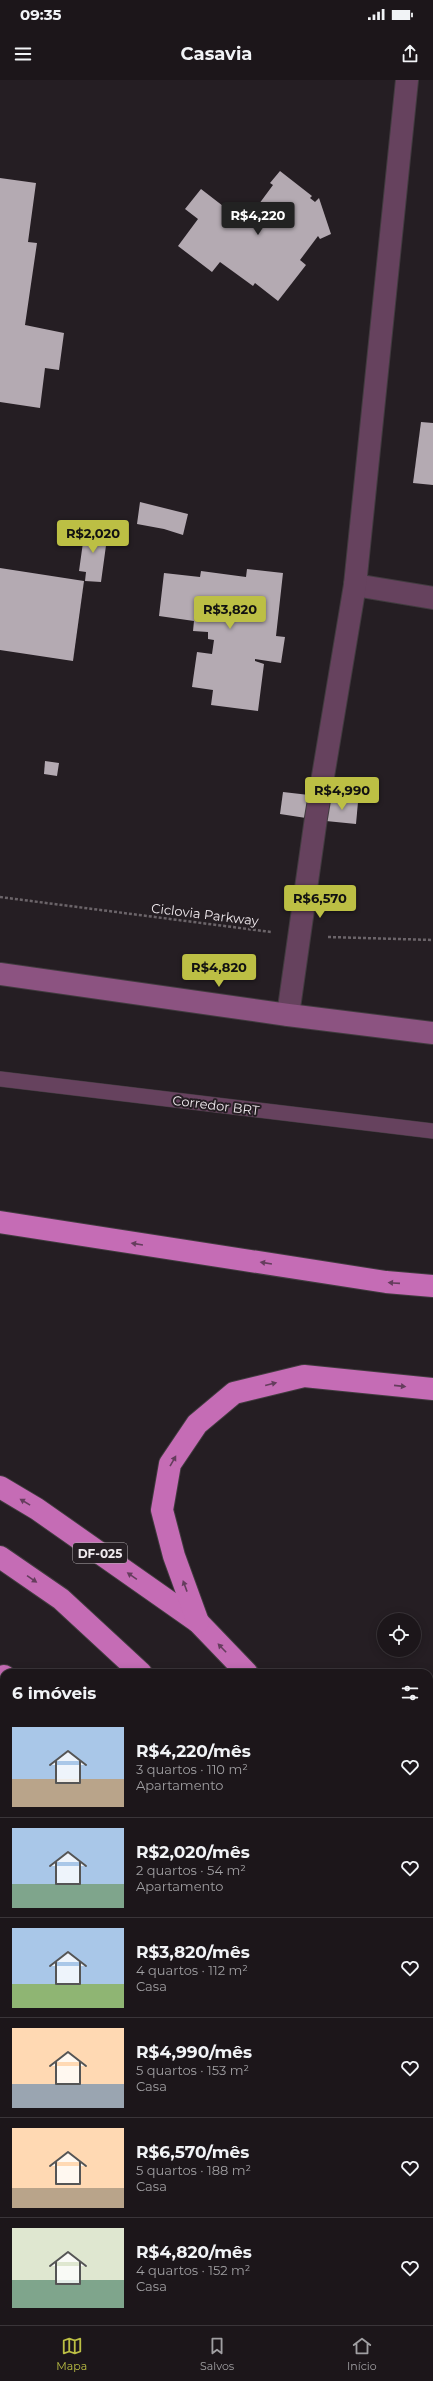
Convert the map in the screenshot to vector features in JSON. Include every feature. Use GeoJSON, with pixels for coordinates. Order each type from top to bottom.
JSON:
{"type":"FeatureCollection","features":[{"type":"Feature","properties":{"kind":"highway"},"geometry":{"type":"LineString","coordinates":[[0,1222],[386,1282],[433,1286]]}},
{"type":"Feature","properties":{"kind":"highway"},"geometry":{"type":"LineString","coordinates":[[198,1622],[174,1556],[162,1510],[170,1464],[197,1424],[234,1393],[304,1376],[433,1389]]}},
{"type":"Feature","properties":{"kind":"highway","name":"DF-025"},"geometry":{"type":"LineString","coordinates":[[0,1487],[37,1509],[198,1622],[243,1669]]}},
{"type":"Feature","properties":{"kind":"highway"},"geometry":{"type":"LineString","coordinates":[[0,1557],[61,1598],[137,1669]]}},
{"type":"Feature","properties":{"kind":"main road"},"geometry":{"type":"LineString","coordinates":[[0,974],[288,1015],[433,1033]]}},
{"type":"Feature","properties":{"kind":"street"},"geometry":{"type":"LineString","coordinates":[[288,1015],[301,936],[316,818],[355,585],[407,80]]}},
{"type":"Feature","properties":{"kind":"street"},"geometry":{"type":"LineString","coordinates":[[355,585],[433,598]]}},
{"type":"Feature","properties":{"kind":"lane","name":"Corredor BRT"},"geometry":{"type":"LineString","coordinates":[[0,1078],[433,1131]]}},
{"type":"Feature","properties":{"kind":"path","name":"Ciclovia Parkway"},"geometry":{"type":"LineString","coordinates":[[0,897],[301,936],[433,940]]}},
{"type":"Feature","properties":{"kind":"building"},"geometry":{"type":"Polygon","coordinates":[[[280,171],[312,196],[310,198],[315,202],[319,198],[331,234],[320,239],[318,236],[300,260],[306,265],[278,301],[255,283],[253,286],[220,262],[212,272],[178,246],[198,219],[185,209],[201,189],[245,223],[273,185],[270,183],[280,171]]]}},
{"type":"Feature","properties":{"kind":"building"},"geometry":{"type":"Polygon","coordinates":[[[0,178],[36,183],[28,242],[37,243],[25,325],[64,333],[59,370],[45,368],[40,408],[0,402],[0,178]]]}},
{"type":"Feature","properties":{"kind":"building"},"geometry":{"type":"Polygon","coordinates":[[[421,422],[433,423],[433,485],[413,483],[421,422]]]}},
{"type":"Feature","properties":{"kind":"building"},"geometry":{"type":"Polygon","coordinates":[[[140,502],[188,514],[183,535],[164,529],[137,524],[140,502]]]}},
{"type":"Feature","properties":{"kind":"building"},"geometry":{"type":"Polygon","coordinates":[[[85,528],[108,531],[101,582],[85,581],[86,572],[79,571],[85,528]]]}},
{"type":"Feature","properties":{"kind":"building"},"geometry":{"type":"Polygon","coordinates":[[[0,568],[84,581],[73,661],[0,650],[0,568]]]}},
{"type":"Feature","properties":{"kind":"building"},"geometry":{"type":"Polygon","coordinates":[[[247,569],[283,573],[276,636],[285,637],[281,663],[255,659],[255,661],[264,664],[258,711],[211,705],[213,690],[192,687],[197,652],[212,654],[214,640],[208,639],[208,632],[193,631],[194,621],[159,616],[164,573],[200,577],[201,571],[246,577],[247,569]]]}},
{"type":"Feature","properties":{"kind":"building"},"geometry":{"type":"Polygon","coordinates":[[[45,761],[59,763],[57,776],[44,774],[45,761]]]}},
{"type":"Feature","properties":{"kind":"building"},"geometry":{"type":"Polygon","coordinates":[[[283,792],[309,795],[306,818],[280,814],[283,792]]]}},
{"type":"Feature","properties":{"kind":"building"},"geometry":{"type":"Polygon","coordinates":[[[329,798],[358,802],[356,824],[326,821],[329,798]]]}}]}
